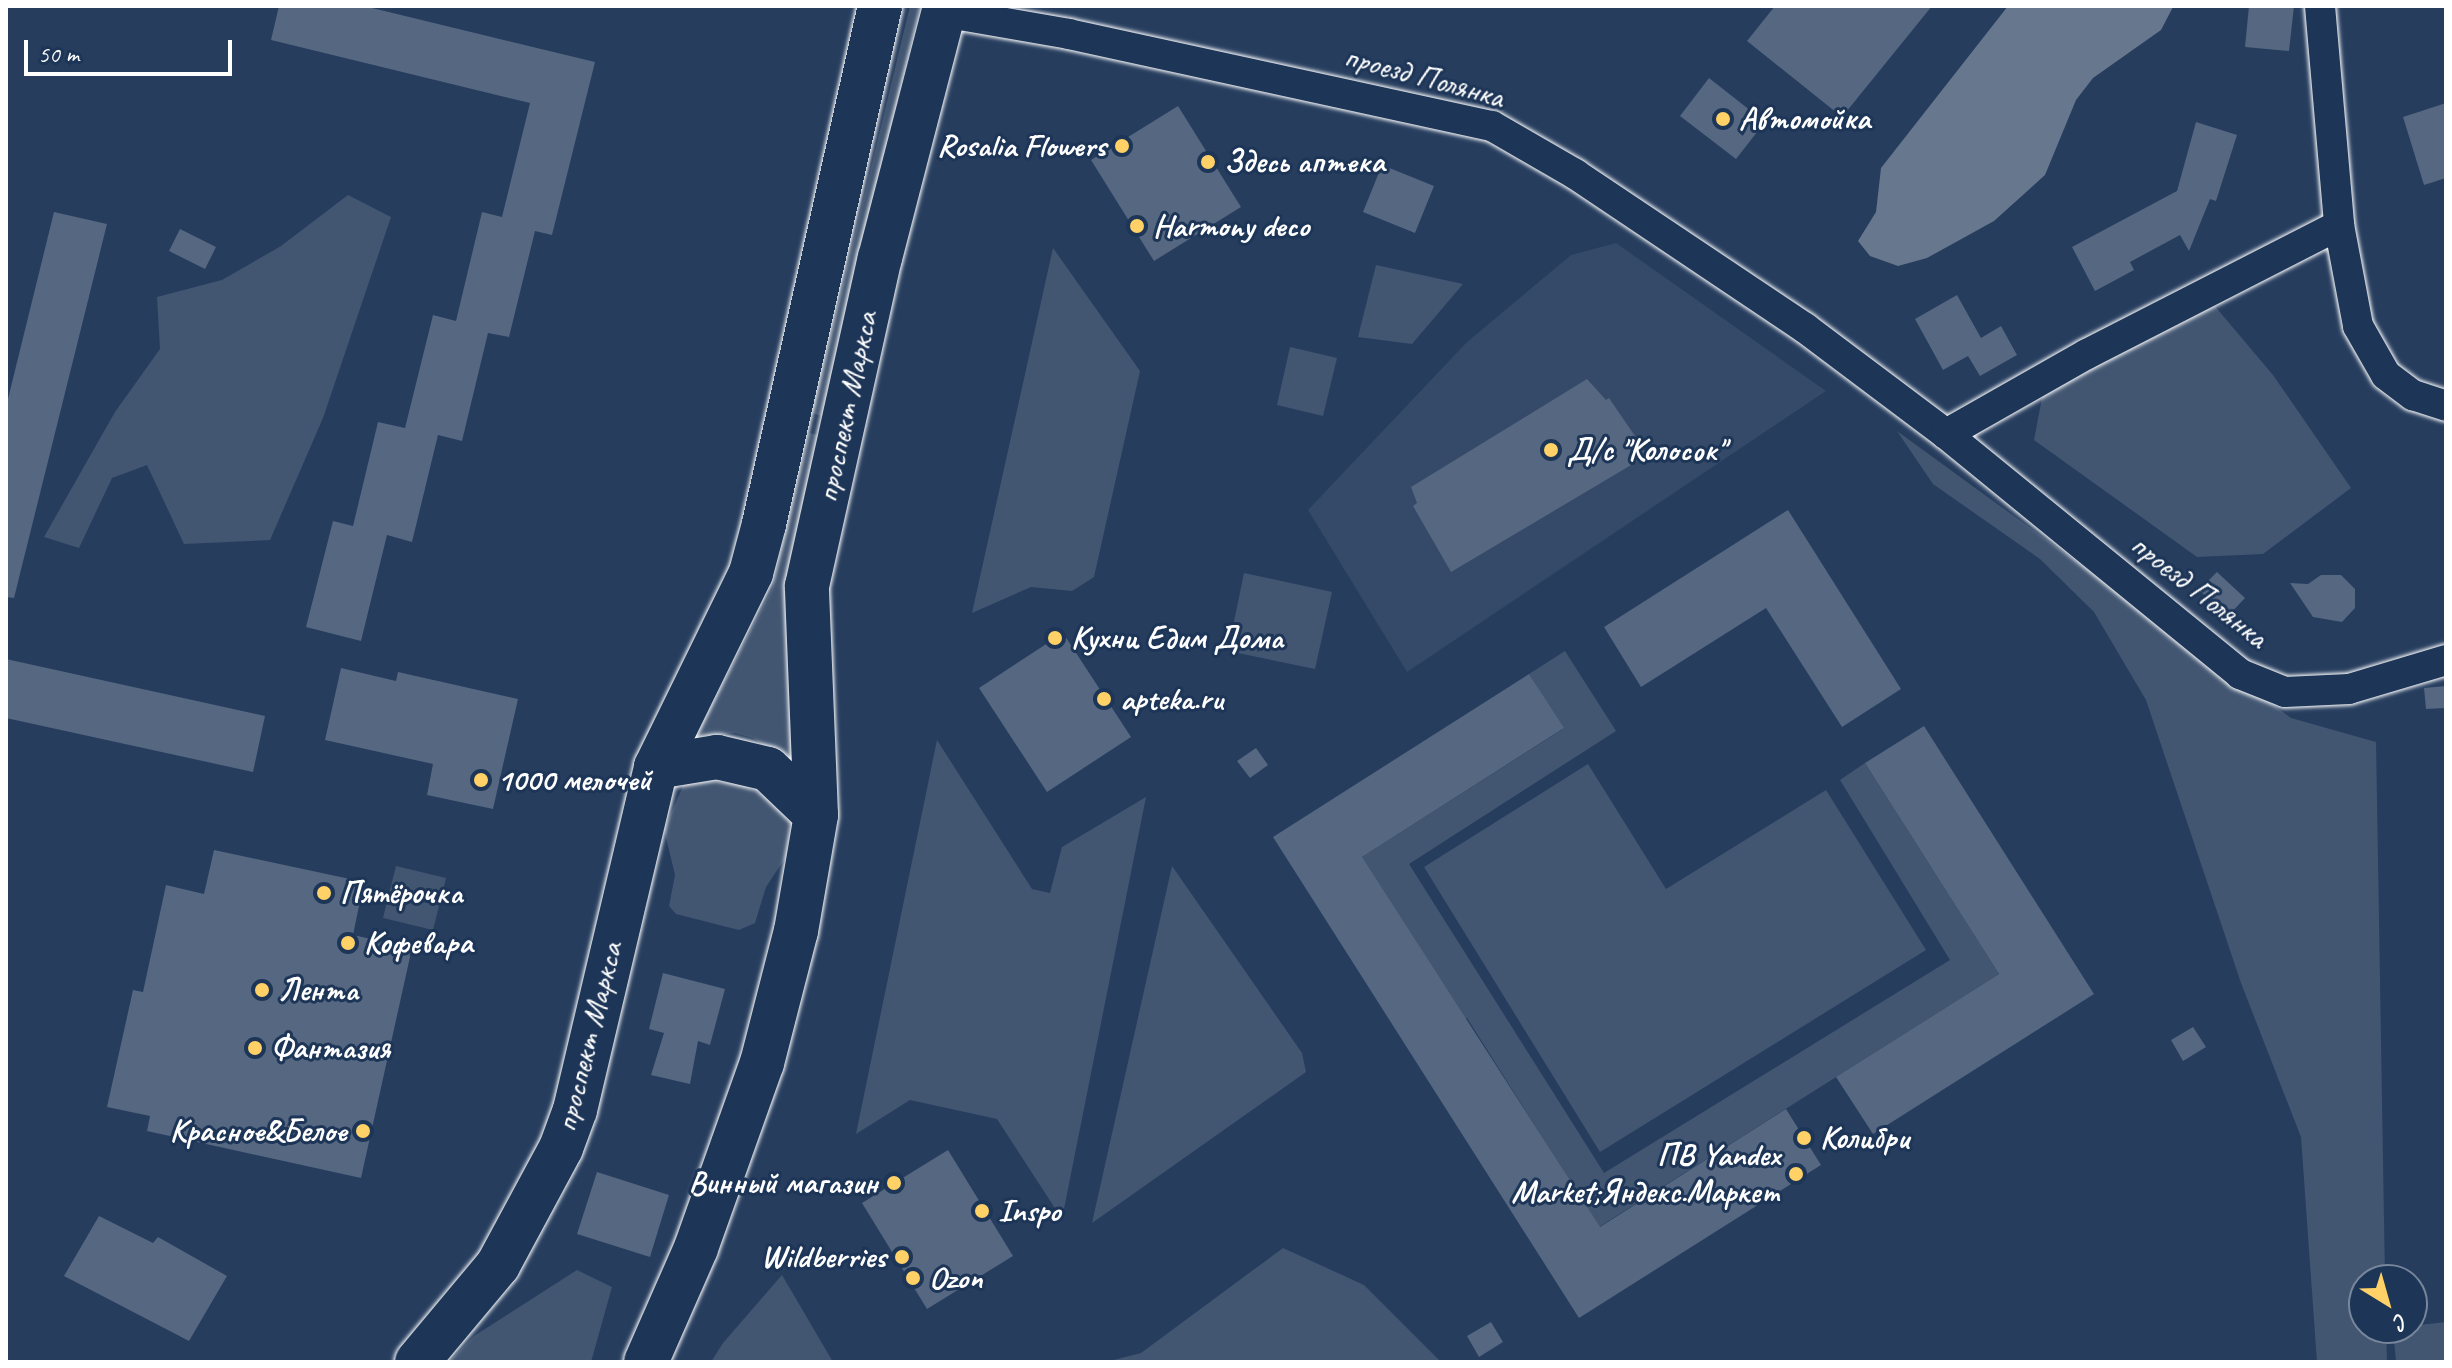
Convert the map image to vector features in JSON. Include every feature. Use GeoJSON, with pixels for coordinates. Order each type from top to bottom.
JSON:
{"type":"FeatureCollection","features":[{"type":"Feature","properties":{"kind":"main road","name":"проспект Маркса"},"geometry":{"type":"LineString","coordinates":[[417,1362],[498,1265],[561,1148],[604,996],[626,879],[656,767],[751,573],[880,6]]}},
{"type":"Feature","properties":{"kind":"main road","name":"проспект Маркса"},"geometry":{"type":"LineString","coordinates":[[646,1362],[696,1248],[762,1063],[796,931],[816,815],[807,586],[873,287],[944,9]]}},
{"type":"Feature","properties":{"kind":"main road"},"geometry":{"type":"LineString","coordinates":[[656,767],[717,757],[768,769],[816,815]]}},
{"type":"Feature","properties":{"kind":"street"},"geometry":{"type":"LineString","coordinates":[[2320,6],[2339,225],[2358,326],[2371,357],[2413,395],[2446,406]]}},
{"type":"Feature","properties":{"kind":"street","name":"проезд Полянка"},"geometry":{"type":"LineString","coordinates":[[944,9],[1492,126],[1686,246],[1946,434],[2240,674],[2285,692],[2349,689],[2446,660]]}},
{"type":"Feature","properties":{"kind":"street"},"geometry":{"type":"LineString","coordinates":[[1946,434],[2087,354],[2339,225]]}},
{"type":"Feature","properties":{"kind":"shaded area"},"geometry":{"type":"Polygon","coordinates":[[[910,6],[920,6],[822,416],[812,413],[910,6]]]}},
{"type":"Feature","properties":{"kind":"shaded area"},"geometry":{"type":"Polygon","coordinates":[[[2008,6],[2173,7],[2161,30],[2093,78],[2076,100],[2045,175],[1994,221],[1927,258],[1898,266],[1870,256],[1858,241],[1876,212],[1881,168],[2008,6]]]}},
{"type":"Feature","properties":{"kind":"shaded area"},"geometry":{"type":"Polygon","coordinates":[[[348,195],[391,217],[323,418],[270,540],[184,544],[147,465],[112,478],[79,548],[44,537],[115,412],[160,349],[157,297],[222,280],[281,246],[348,195]]]}},
{"type":"Feature","properties":{"kind":"shaded area","name":"Д/с \"Колосок\""},"geometry":{"type":"Polygon","coordinates":[[[1616,243],[1826,391],[1407,672],[1308,510],[1467,342],[1571,255],[1616,243]]]}},
{"type":"Feature","properties":{"kind":"shaded area"},"geometry":{"type":"Polygon","coordinates":[[[1053,248],[1140,371],[1094,577],[1072,591],[1031,587],[972,613],[1053,248]]]}},
{"type":"Feature","properties":{"kind":"shaded area"},"geometry":{"type":"Polygon","coordinates":[[[1376,265],[1463,284],[1412,344],[1358,337],[1376,265]]]}},
{"type":"Feature","properties":{"kind":"shaded area"},"geometry":{"type":"Polygon","coordinates":[[[2213,304],[2273,375],[2351,488],[2263,554],[2197,557],[2034,440],[2043,393],[2213,304]]]}},
{"type":"Feature","properties":{"kind":"shaded area"},"geometry":{"type":"Polygon","coordinates":[[[1290,347],[1337,358],[1323,416],[1277,405],[1290,347]]]}},
{"type":"Feature","properties":{"kind":"shaded area"},"geometry":{"type":"Polygon","coordinates":[[[1897,431],[2291,718],[2376,742],[2385,1264],[2348,1264],[2348,1344],[2386,1344],[2387,1362],[2317,1362],[2301,1137],[2241,983],[2146,700],[2094,612],[2040,559],[1933,484],[1897,431]]]}},
{"type":"Feature","properties":{"kind":"shaded area"},"geometry":{"type":"Polygon","coordinates":[[[809,433],[818,435],[787,592],[793,767],[753,738],[735,733],[696,736],[772,589],[809,433]]]}},
{"type":"Feature","properties":{"kind":"shaded area"},"geometry":{"type":"Polygon","coordinates":[[[1244,573],[1332,592],[1315,669],[1228,651],[1244,573]]]}},
{"type":"Feature","properties":{"kind":"shaded area"},"geometry":{"type":"Polygon","coordinates":[[[1565,651],[1616,731],[1409,864],[1604,1173],[1950,960],[1840,780],[1865,763],[1999,974],[1599,1227],[1467,1018],[1411,1052],[1362,857],[1563,729],[1529,674],[1565,651]]]}},
{"type":"Feature","properties":{"kind":"shaded area"},"geometry":{"type":"Polygon","coordinates":[[[937,740],[1032,889],[1050,893],[1062,847],[1146,797],[1062,1219],[997,1119],[910,1100],[856,1134],[937,740]]]}},
{"type":"Feature","properties":{"kind":"shaded area"},"geometry":{"type":"Polygon","coordinates":[[[1588,764],[1666,889],[1826,790],[1926,950],[1600,1152],[1424,867],[1588,764]]]}},
{"type":"Feature","properties":{"kind":"shaded area"},"geometry":{"type":"Polygon","coordinates":[[[709,781],[742,785],[767,797],[790,822],[786,857],[766,887],[755,923],[739,930],[676,914],[669,906],[675,875],[664,829],[684,784],[709,781]]]}},
{"type":"Feature","properties":{"kind":"shaded area"},"geometry":{"type":"Polygon","coordinates":[[[396,866],[446,878],[433,930],[383,918],[396,866]]]}},
{"type":"Feature","properties":{"kind":"shaded area"},"geometry":{"type":"Polygon","coordinates":[[[1172,866],[1302,1053],[1306,1072],[1092,1223],[1172,866]]]}},
{"type":"Feature","properties":{"kind":"shaded area"},"geometry":{"type":"Polygon","coordinates":[[[1283,1248],[1364,1285],[1441,1362],[1106,1362],[1141,1353],[1283,1248]]]}},
{"type":"Feature","properties":{"kind":"shaded area"},"geometry":{"type":"Polygon","coordinates":[[[577,1270],[612,1287],[591,1362],[449,1362],[474,1336],[577,1270]]]}},
{"type":"Feature","properties":{"kind":"shaded area"},"geometry":{"type":"Polygon","coordinates":[[[782,1275],[833,1362],[711,1362],[723,1343],[782,1275]]]}},
{"type":"Feature","properties":{"kind":"shaded area"},"geometry":{"type":"Polygon","coordinates":[[[2446,1322],[2446,1362],[2396,1362],[2394,1344],[2428,1344],[2428,1324],[2446,1322]]]}},
{"type":"Feature","properties":{"kind":"building"},"geometry":{"type":"Polygon","coordinates":[[[279,6],[364,6],[595,62],[552,235],[535,231],[509,337],[488,333],[462,441],[438,435],[412,542],[387,535],[361,641],[306,627],[333,521],[353,526],[378,422],[405,428],[433,315],[456,321],[482,212],[502,217],[530,103],[271,40],[279,6]]]}},
{"type":"Feature","properties":{"kind":"building"},"geometry":{"type":"Polygon","coordinates":[[[1775,6],[1932,6],[1842,117],[1747,41],[1775,6]]]}},
{"type":"Feature","properties":{"kind":"building"},"geometry":{"type":"Polygon","coordinates":[[[2249,6],[2294,6],[2289,51],[2245,47],[2249,6]]]}},
{"type":"Feature","properties":{"kind":"building","name":"Автомойка"},"geometry":{"type":"Polygon","coordinates":[[[1709,78],[1765,122],[1736,159],[1680,116],[1709,78]]]}},
{"type":"Feature","properties":{"kind":"building"},"geometry":{"type":"Polygon","coordinates":[[[2446,103],[2446,178],[2424,185],[2403,117],[2446,103]]]}},
{"type":"Feature","properties":{"kind":"building"},"geometry":{"type":"Polygon","coordinates":[[[1178,106],[1241,207],[1154,261],[1091,160],[1178,106]]]}},
{"type":"Feature","properties":{"kind":"building"},"geometry":{"type":"Polygon","coordinates":[[[2196,122],[2237,135],[2216,201],[2210,199],[2189,251],[2180,235],[2130,262],[2134,270],[2095,291],[2072,247],[2177,191],[2196,122]]]}},
{"type":"Feature","properties":{"kind":"building"},"geometry":{"type":"Polygon","coordinates":[[[1382,165],[1434,186],[1415,233],[1363,212],[1382,165]]]}},
{"type":"Feature","properties":{"kind":"building"},"geometry":{"type":"Polygon","coordinates":[[[54,212],[107,224],[14,598],[6,597],[6,407],[54,212]]]}},
{"type":"Feature","properties":{"kind":"building"},"geometry":{"type":"Polygon","coordinates":[[[180,229],[216,247],[205,269],[169,251],[180,229]]]}},
{"type":"Feature","properties":{"kind":"building"},"geometry":{"type":"Polygon","coordinates":[[[1957,295],[1981,338],[2001,326],[2017,355],[1980,376],[1968,356],[1943,370],[1915,319],[1957,295]]]}},
{"type":"Feature","properties":{"kind":"building"},"geometry":{"type":"Polygon","coordinates":[[[1587,379],[1606,400],[1609,398],[1648,455],[1451,572],[1413,506],[1417,503],[1411,487],[1587,379]]]}},
{"type":"Feature","properties":{"kind":"building"},"geometry":{"type":"Polygon","coordinates":[[[1788,510],[1901,689],[1842,727],[1766,608],[1641,687],[1604,627],[1788,510]]]}},
{"type":"Feature","properties":{"kind":"building"},"geometry":{"type":"Polygon","coordinates":[[[2217,572],[2245,598],[2227,617],[2199,590],[2217,572]]]}},
{"type":"Feature","properties":{"kind":"building"},"geometry":{"type":"Polygon","coordinates":[[[2321,575],[2341,575],[2355,589],[2355,608],[2342,622],[2313,617],[2290,583],[2308,584],[2321,575]]]}},
{"type":"Feature","properties":{"kind":"building"},"geometry":{"type":"Polygon","coordinates":[[[1063,633],[1131,737],[1047,792],[979,688],[1063,633]]]}},
{"type":"Feature","properties":{"kind":"building"},"geometry":{"type":"Polygon","coordinates":[[[6,659],[265,716],[253,772],[6,718],[6,659]]]}},
{"type":"Feature","properties":{"kind":"building"},"geometry":{"type":"Polygon","coordinates":[[[341,668],[396,681],[398,672],[518,699],[493,809],[427,795],[433,764],[325,740],[341,668]]]}},
{"type":"Feature","properties":{"kind":"building"},"geometry":{"type":"Polygon","coordinates":[[[1529,674],[1564,728],[1362,857],[1600,1227],[1786,1109],[1821,1165],[1579,1318],[1273,837],[1529,674]]]}},
{"type":"Feature","properties":{"kind":"building"},"geometry":{"type":"Polygon","coordinates":[[[2446,686],[2446,708],[2426,709],[2424,688],[2446,686]]]}},
{"type":"Feature","properties":{"kind":"building"},"geometry":{"type":"Polygon","coordinates":[[[1924,726],[2094,994],[1873,1134],[1836,1077],[1999,974],[1865,763],[1924,726]]]}},
{"type":"Feature","properties":{"kind":"building"},"geometry":{"type":"Polygon","coordinates":[[[1256,748],[1268,765],[1250,778],[1237,761],[1256,748]]]}},
{"type":"Feature","properties":{"kind":"building","name":"Фантазия"},"geometry":{"type":"Polygon","coordinates":[[[214,850],[364,882],[353,935],[412,948],[361,1178],[147,1131],[150,1116],[107,1107],[133,990],[143,992],[166,885],[204,894],[214,850]]]}},
{"type":"Feature","properties":{"kind":"building"},"geometry":{"type":"Polygon","coordinates":[[[663,973],[725,989],[710,1045],[698,1041],[690,1084],[651,1075],[664,1033],[649,1029],[663,973]]]}},
{"type":"Feature","properties":{"kind":"building"},"geometry":{"type":"Polygon","coordinates":[[[2193,1027],[2206,1047],[2183,1061],[2171,1040],[2193,1027]]]}},
{"type":"Feature","properties":{"kind":"building"},"geometry":{"type":"Polygon","coordinates":[[[948,1150],[1013,1256],[927,1309],[862,1203],[948,1150]]]}},
{"type":"Feature","properties":{"kind":"building"},"geometry":{"type":"Polygon","coordinates":[[[597,1172],[669,1195],[650,1257],[577,1234],[597,1172]]]}},
{"type":"Feature","properties":{"kind":"building"},"geometry":{"type":"Polygon","coordinates":[[[99,1216],[153,1243],[158,1237],[227,1276],[189,1341],[64,1276],[99,1216]]]}},
{"type":"Feature","properties":{"kind":"building"},"geometry":{"type":"Polygon","coordinates":[[[1491,1322],[1503,1342],[1479,1357],[1467,1336],[1491,1322]]]}},
{"type":"Feature","properties":{"kind":"place","name":"Автомойка"},"geometry":{"type":"Point","coordinates":[1723,119]}},
{"type":"Feature","properties":{"kind":"place","name":"Rosalia Flowers"},"geometry":{"type":"Point","coordinates":[1122,146]}},
{"type":"Feature","properties":{"kind":"place","name":"Здесь аптека"},"geometry":{"type":"Point","coordinates":[1208,162]}},
{"type":"Feature","properties":{"kind":"place","name":"Harmony deco"},"geometry":{"type":"Point","coordinates":[1137,226]}},
{"type":"Feature","properties":{"kind":"place","name":"Д/с \"Колосок\""},"geometry":{"type":"Point","coordinates":[1551,450]}},
{"type":"Feature","properties":{"kind":"place","name":"Кухни Едим Дома"},"geometry":{"type":"Point","coordinates":[1055,638]}},
{"type":"Feature","properties":{"kind":"place","name":"apteka.ru"},"geometry":{"type":"Point","coordinates":[1104,699]}},
{"type":"Feature","properties":{"kind":"place","name":"1000 мелочей"},"geometry":{"type":"Point","coordinates":[481,780]}},
{"type":"Feature","properties":{"kind":"place","name":"Пятёрочка"},"geometry":{"type":"Point","coordinates":[324,893]}},
{"type":"Feature","properties":{"kind":"place","name":"Кофевара"},"geometry":{"type":"Point","coordinates":[348,943]}},
{"type":"Feature","properties":{"kind":"place","name":"Лента"},"geometry":{"type":"Point","coordinates":[262,990]}},
{"type":"Feature","properties":{"kind":"place","name":"Фантазия"},"geometry":{"type":"Point","coordinates":[255,1048]}},
{"type":"Feature","properties":{"kind":"place","name":"Красное&Белое"},"geometry":{"type":"Point","coordinates":[363,1131]}},
{"type":"Feature","properties":{"kind":"place","name":"Колибри"},"geometry":{"type":"Point","coordinates":[1804,1138]}},
{"type":"Feature","properties":{"kind":"place","name":"ПВ Yandex Market;Яндекс.Маркет"},"geometry":{"type":"Point","coordinates":[1796,1174]}},
{"type":"Feature","properties":{"kind":"place","name":"Винный магазин"},"geometry":{"type":"Point","coordinates":[894,1183]}},
{"type":"Feature","properties":{"kind":"place","name":"Inspo"},"geometry":{"type":"Point","coordinates":[982,1211]}},
{"type":"Feature","properties":{"kind":"place","name":"Wildberries"},"geometry":{"type":"Point","coordinates":[902,1257]}},
{"type":"Feature","properties":{"kind":"place","name":"Ozon"},"geometry":{"type":"Point","coordinates":[913,1278]}}]}
